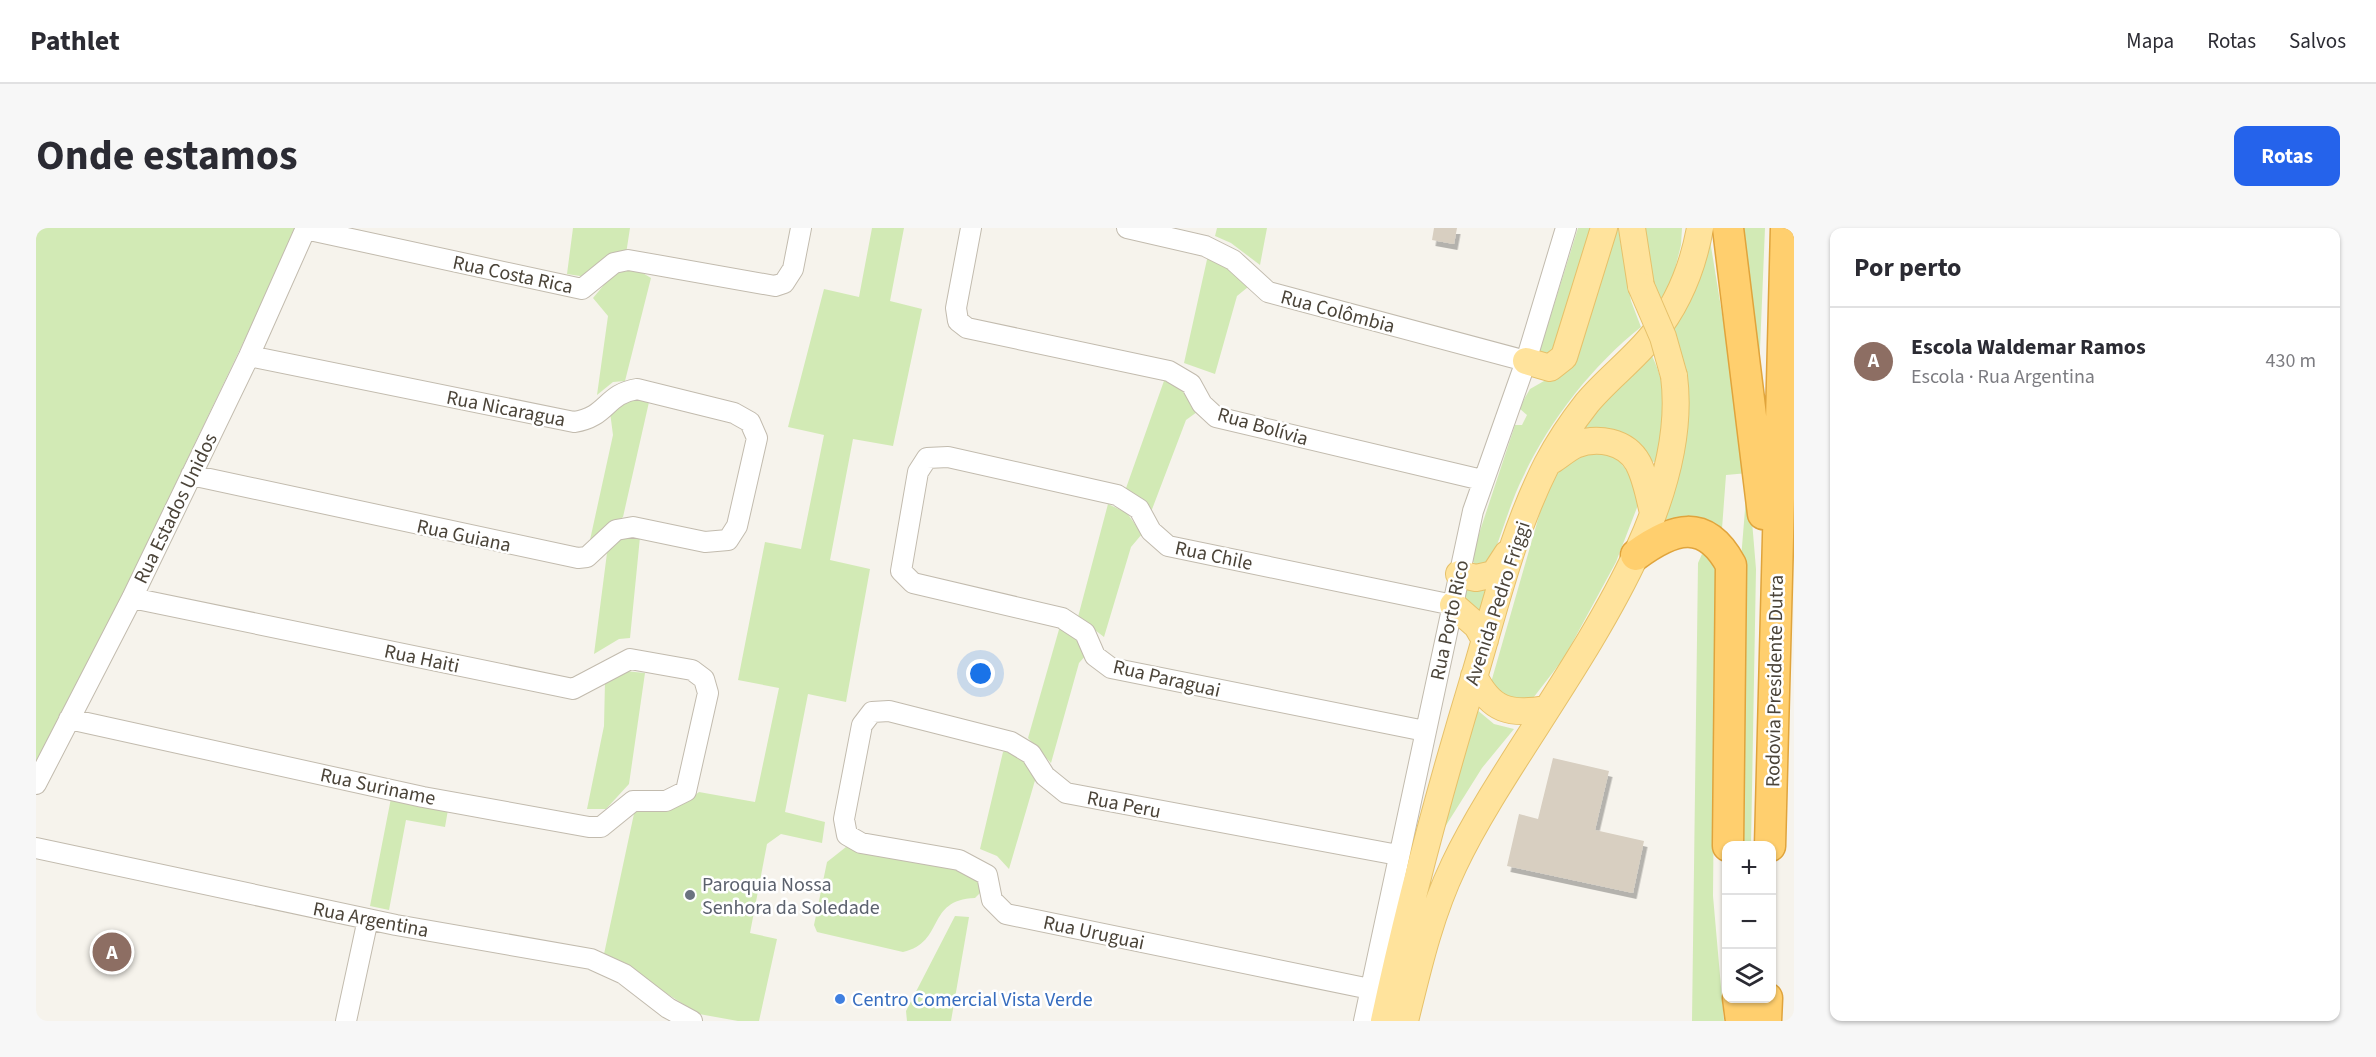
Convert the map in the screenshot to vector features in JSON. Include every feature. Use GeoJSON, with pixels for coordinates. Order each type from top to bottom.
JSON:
{"type":"FeatureCollection","features":[{"type":"Feature","properties":{"kind":"highway"},"geometry":{"type":"LineString","coordinates":[[1728,228],[1775,612]]}},
{"type":"Feature","properties":{"kind":"highway","name":"Rodovia Presidente Dutra"},"geometry":{"type":"LineString","coordinates":[[1770,841],[1786,228]]}},
{"type":"Feature","properties":{"kind":"highway"},"geometry":{"type":"LineString","coordinates":[[1636,555],[1666,535],[1681,531],[1697,534],[1712,541],[1722,549],[1731,565],[1728,841]]}},
{"type":"Feature","properties":{"kind":"highway"},"geometry":{"type":"LineString","coordinates":[[1739,1003],[1741,1021]]}},
{"type":"Feature","properties":{"kind":"highway"},"geometry":{"type":"LineString","coordinates":[[1766,1021],[1767,1003]]}},
{"type":"Feature","properties":{"kind":"main road"},"geometry":{"type":"LineString","coordinates":[[1526,361],[1550,368],[1564,357],[1604,228]]}},
{"type":"Feature","properties":{"kind":"main road"},"geometry":{"type":"LineString","coordinates":[[1405,1021],[1428,931],[1454,865],[1612,600],[1636,555],[1666,474],[1673,443],[1676,413],[1674,376],[1663,337],[1641,286],[1632,228]]}},
{"type":"Feature","properties":{"kind":"main road","name":"Avenida Pedro Friggi"},"geometry":{"type":"LineString","coordinates":[[1384,1021],[1407,911],[1511,545],[1547,464],[1587,403],[1652,336],[1669,313],[1684,285],[1700,228]]}},
{"type":"Feature","properties":{"kind":"main road"},"geometry":{"type":"LineString","coordinates":[[1547,464],[1575,445],[1609,441],[1625,447],[1638,461],[1653,513]]}},
{"type":"Feature","properties":{"kind":"main road"},"geometry":{"type":"LineString","coordinates":[[1459,574],[1476,578],[1494,574],[1502,565],[1511,545]]}},
{"type":"Feature","properties":{"kind":"main road"},"geometry":{"type":"LineString","coordinates":[[1453,604],[1477,626],[1485,640]]}},
{"type":"Feature","properties":{"kind":"main road"},"geometry":{"type":"LineString","coordinates":[[1474,676],[1493,703],[1506,710],[1523,712],[1546,709]]}},
{"type":"Feature","properties":{"kind":"main road"},"geometry":{"type":"LineString","coordinates":[[1391,887],[1407,911]]}},
{"type":"Feature","properties":{"kind":"street","name":"Rua Costa Rica"},"geometry":{"type":"LineString","coordinates":[[305,229],[582,288],[614,263],[628,260],[775,286],[784,283],[793,269],[801,228]]}},
{"type":"Feature","properties":{"kind":"street","name":"Rua Bolívia"},"geometry":{"type":"LineString","coordinates":[[971,228],[956,308],[958,321],[968,328],[1169,371],[1191,384],[1202,404],[1216,417],[1482,480]]}},
{"type":"Feature","properties":{"kind":"street","name":"Rua Colômbia"},"geometry":{"type":"LineString","coordinates":[[1126,228],[1205,246],[1233,260],[1268,292],[1526,361]]}},
{"type":"Feature","properties":{"kind":"street","name":"Rua Porto Rico"},"geometry":{"type":"LineString","coordinates":[[1364,1021],[1459,574],[1482,480],[1526,361],[1566,228]]}},
{"type":"Feature","properties":{"kind":"street","name":"Rua Estados Unidos"},"geometry":{"type":"LineString","coordinates":[[36,784],[132,598],[249,356],[305,229]]}},
{"type":"Feature","properties":{"kind":"street","name":"Rua Nicaragua"},"geometry":{"type":"LineString","coordinates":[[249,356],[574,422],[590,420],[622,391],[637,389],[734,413],[750,422],[758,438],[737,526],[728,540]]}},
{"type":"Feature","properties":{"kind":"street","name":"Rua Chile"},"geometry":{"type":"LineString","coordinates":[[901,571],[918,472],[927,458],[948,457],[1117,495],[1139,509],[1151,531],[1168,546],[1453,604]]}},
{"type":"Feature","properties":{"kind":"street","name":"Rua Guiana"},"geometry":{"type":"LineString","coordinates":[[191,475],[578,558],[587,557],[616,530],[633,527],[705,542],[728,540]]}},
{"type":"Feature","properties":{"kind":"street","name":"Rua Paraguai"},"geometry":{"type":"LineString","coordinates":[[901,571],[913,583],[1062,618],[1085,633],[1095,656],[1111,668],[1425,731]]}},
{"type":"Feature","properties":{"kind":"street","name":"Rua Haiti"},"geometry":{"type":"LineString","coordinates":[[132,598],[573,689],[630,658],[692,670],[704,679],[708,693],[686,791],[679,797]]}},
{"type":"Feature","properties":{"kind":"street","name":"Rua Peru"},"geometry":{"type":"LineString","coordinates":[[847,835],[844,819],[862,725],[872,712],[889,711],[1011,742],[1031,754],[1045,776],[1066,793],[1398,855]]}},
{"type":"Feature","properties":{"kind":"street","name":"Rua Suriname"},"geometry":{"type":"LineString","coordinates":[[69,719],[423,797],[589,827],[601,827],[633,801],[666,801],[679,797]]}},
{"type":"Feature","properties":{"kind":"street","name":"Rua Uruguai"},"geometry":{"type":"LineString","coordinates":[[847,835],[861,843],[959,860],[987,875],[992,900],[1006,914],[1370,989]]}},
{"type":"Feature","properties":{"kind":"street","name":"Rua Argentina"},"geometry":{"type":"LineString","coordinates":[[36,848],[368,919],[591,959],[624,974],[668,1008],[692,1021]]}},
{"type":"Feature","properties":{"kind":"street"},"geometry":{"type":"LineString","coordinates":[[346,1021],[368,919]]}},
{"type":"Feature","properties":{"kind":"green space"},"geometry":{"type":"Polygon","coordinates":[[[36,228],[298,228],[95,652],[36,766],[36,228]]]}},
{"type":"Feature","properties":{"kind":"green space"},"geometry":{"type":"Polygon","coordinates":[[[573,228],[630,228],[626,254],[612,253],[586,277],[567,274],[573,228]]]}},
{"type":"Feature","properties":{"kind":"green space"},"geometry":{"type":"Polygon","coordinates":[[[872,228],[904,228],[890,301],[922,309],[893,446],[853,439],[830,560],[870,569],[846,702],[808,694],[785,812],[825,822],[822,843],[781,834],[767,844],[750,933],[777,939],[759,1021],[738,1021],[699,1014],[604,954],[635,809],[669,809],[699,792],[755,802],[779,688],[738,680],[765,542],[801,549],[824,435],[788,427],[824,289],[859,297],[872,228]]]}},
{"type":"Feature","properties":{"kind":"green space"},"geometry":{"type":"Polygon","coordinates":[[[1217,228],[1267,228],[1260,265],[1231,243],[1215,236],[1217,228]]]}},
{"type":"Feature","properties":{"kind":"green space"},"geometry":{"type":"Polygon","coordinates":[[[1578,228],[1598,228],[1559,352],[1538,356],[1578,228]]]}},
{"type":"Feature","properties":{"kind":"green space"},"geometry":{"type":"Polygon","coordinates":[[[1609,228],[1618,228],[1631,301],[1641,327],[1589,376],[1559,415],[1523,477],[1492,558],[1484,567],[1477,568],[1471,558],[1515,425],[1522,425],[1527,415],[1519,408],[1530,389],[1551,377],[1609,228]]]}},
{"type":"Feature","properties":{"kind":"green space"},"geometry":{"type":"Polygon","coordinates":[[[1644,228],[1682,228],[1681,245],[1668,297],[1657,301],[1644,228]]]}},
{"type":"Feature","properties":{"kind":"green space"},"geometry":{"type":"Polygon","coordinates":[[[1708,228],[1748,473],[1726,475],[1721,542],[1660,523],[1669,328],[1708,228]]]}},
{"type":"Feature","properties":{"kind":"green space"},"geometry":{"type":"Polygon","coordinates":[[[1737,228],[1765,228],[1759,374],[1737,228]]]}},
{"type":"Feature","properties":{"kind":"green space"},"geometry":{"type":"Polygon","coordinates":[[[1208,255],[1236,272],[1248,287],[1237,296],[1215,374],[1184,363],[1208,255]]]}},
{"type":"Feature","properties":{"kind":"green space"},"geometry":{"type":"Polygon","coordinates":[[[636,269],[651,278],[625,381],[613,382],[597,395],[608,316],[593,298],[613,274],[636,269]]]}},
{"type":"Feature","properties":{"kind":"green space"},"geometry":{"type":"Polygon","coordinates":[[[1647,346],[1655,362],[1663,390],[1664,417],[1657,463],[1569,433],[1647,346]]]}},
{"type":"Feature","properties":{"kind":"green space"},"geometry":{"type":"Polygon","coordinates":[[[1165,378],[1177,383],[1197,412],[1186,420],[1151,512],[1125,491],[1165,378]]]}},
{"type":"Feature","properties":{"kind":"green space"},"geometry":{"type":"Polygon","coordinates":[[[643,398],[649,402],[623,517],[590,540],[613,435],[610,412],[623,400],[643,398]]]}},
{"type":"Feature","properties":{"kind":"green space"},"geometry":{"type":"Polygon","coordinates":[[[1582,451],[1605,451],[1617,458],[1633,479],[1638,505],[1616,562],[1564,658],[1530,702],[1520,705],[1490,686],[1547,488],[1560,464],[1582,451]]]}},
{"type":"Feature","properties":{"kind":"green space"},"geometry":{"type":"Polygon","coordinates":[[[1748,473],[1756,569],[1751,841],[1736,841],[1740,571],[1748,473]]]}},
{"type":"Feature","properties":{"kind":"green space"},"geometry":{"type":"Polygon","coordinates":[[[1108,504],[1127,513],[1142,534],[1131,547],[1104,637],[1078,617],[1108,504]]]}},
{"type":"Feature","properties":{"kind":"green space"},"geometry":{"type":"Polygon","coordinates":[[[640,537],[630,638],[619,639],[594,654],[607,553],[618,538],[640,537]]]}},
{"type":"Feature","properties":{"kind":"green space"},"geometry":{"type":"Polygon","coordinates":[[[1702,554],[1708,555],[1714,563],[1716,576],[1713,896],[1724,1021],[1692,1021],[1698,563],[1702,554]]]}},
{"type":"Feature","properties":{"kind":"green space"},"geometry":{"type":"Polygon","coordinates":[[[1488,583],[1480,615],[1471,605],[1460,605],[1463,586],[1488,583]]]}},
{"type":"Feature","properties":{"kind":"green space"},"geometry":{"type":"Polygon","coordinates":[[[1060,626],[1074,633],[1087,654],[1079,663],[1051,763],[1028,738],[1060,626]]]}},
{"type":"Feature","properties":{"kind":"green space"},"geometry":{"type":"Polygon","coordinates":[[[625,671],[645,673],[629,784],[606,809],[587,809],[604,726],[605,681],[625,671]]]}},
{"type":"Feature","properties":{"kind":"green space"},"geometry":{"type":"Polygon","coordinates":[[[1476,709],[1494,724],[1514,729],[1482,768],[1445,827],[1440,826],[1476,709]]]}},
{"type":"Feature","properties":{"kind":"green space"},"geometry":{"type":"Polygon","coordinates":[[[1008,749],[1019,752],[1036,777],[1009,869],[997,856],[980,849],[1003,752],[1008,749]]]}},
{"type":"Feature","properties":{"kind":"green space"},"geometry":{"type":"Polygon","coordinates":[[[392,793],[449,804],[445,827],[406,820],[389,910],[370,906],[392,793]]]}},
{"type":"Feature","properties":{"kind":"green space"},"geometry":{"type":"Polygon","coordinates":[[[846,847],[964,867],[980,876],[983,890],[975,898],[959,900],[949,906],[925,940],[916,947],[903,952],[817,932],[814,925],[827,862],[846,847]]]}},
{"type":"Feature","properties":{"kind":"green space"},"geometry":{"type":"Polygon","coordinates":[[[955,916],[969,917],[951,1021],[907,1021],[906,1011],[955,916]]]}},
{"type":"Feature","properties":{"kind":"building"},"geometry":{"type":"Polygon","coordinates":[[[1434,228],[1457,228],[1454,244],[1432,240],[1434,228]]]}},
{"type":"Feature","properties":{"kind":"building"},"geometry":{"type":"Polygon","coordinates":[[[1553,758],[1609,771],[1595,830],[1644,841],[1633,893],[1507,866],[1519,814],[1538,819],[1553,758]]]}},
{"type":"Feature","properties":{"kind":"place","name":"Paroquia Nossa Senhora da Soledade"},"geometry":{"type":"Point","coordinates":[690,895]}},
{"type":"Feature","properties":{"kind":"place","name":"Escola Waldemar Ramos"},"geometry":{"type":"Point","coordinates":[112,952]}},
{"type":"Feature","properties":{"kind":"place","name":"Centro Comercial Vista Verde"},"geometry":{"type":"Point","coordinates":[840,999]}}]}
